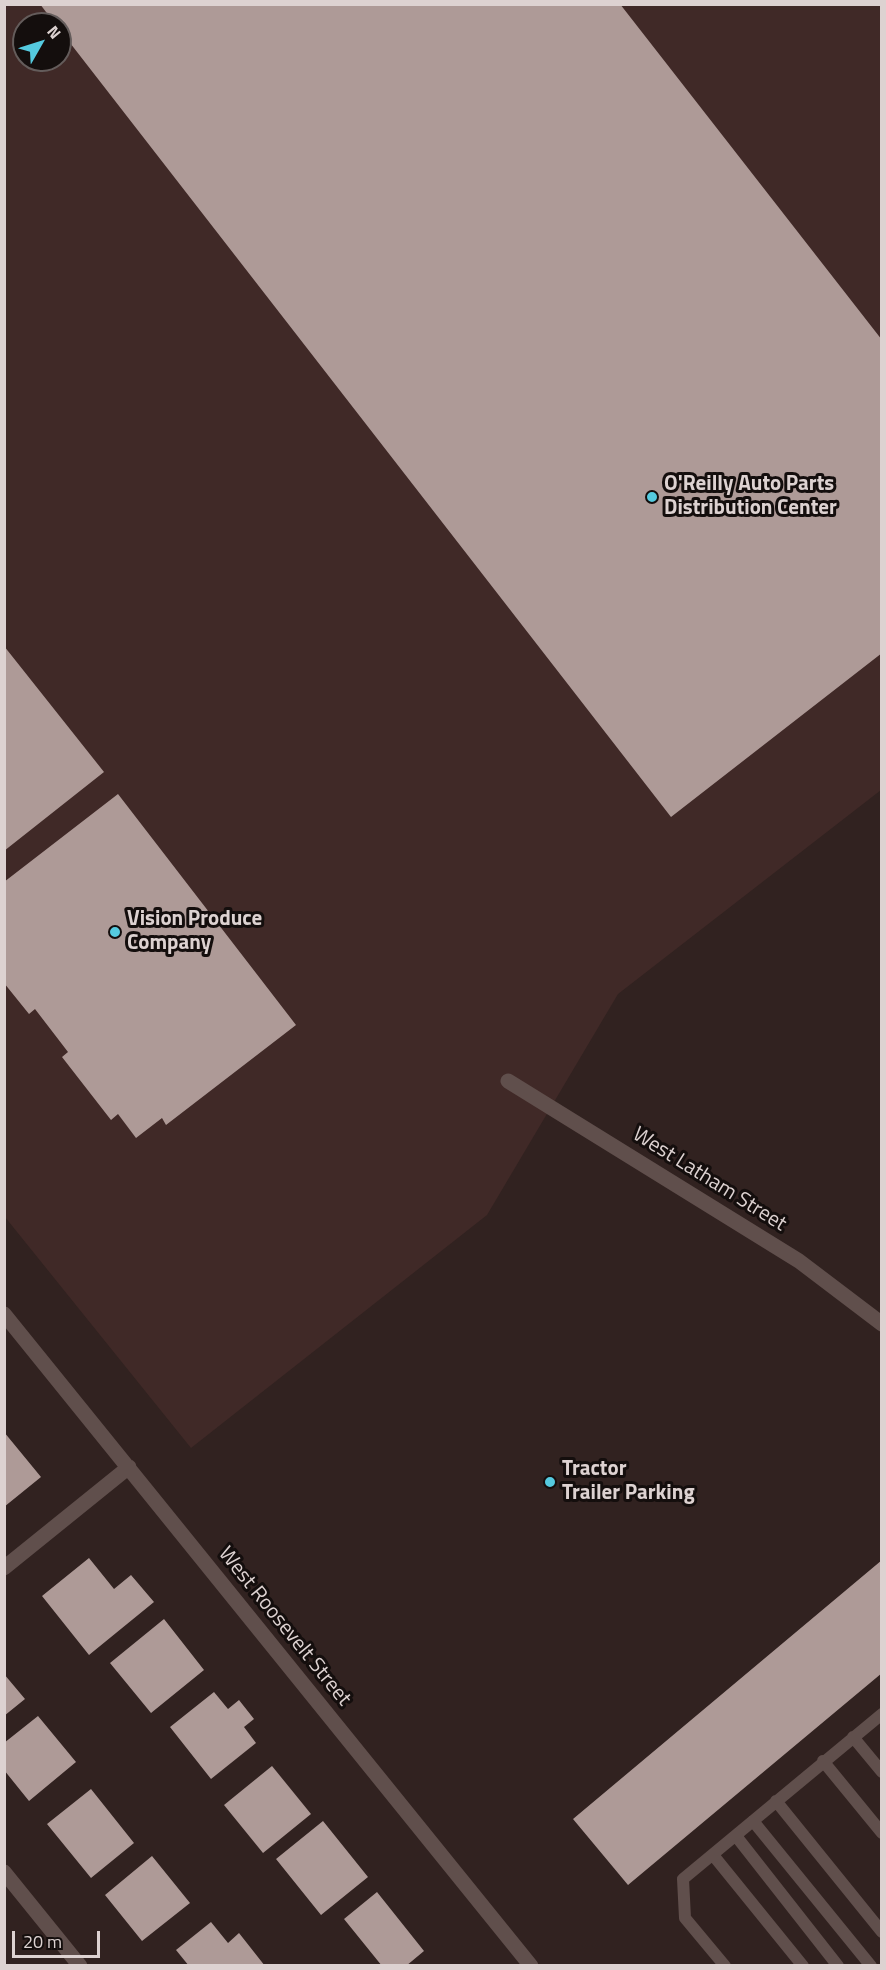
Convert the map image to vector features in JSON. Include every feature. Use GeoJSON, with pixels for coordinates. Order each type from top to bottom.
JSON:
{"type":"FeatureCollection","features":[{"type":"Feature","properties":{"kind":"street","name":"West Latham Street"},"geometry":{"type":"LineString","coordinates":[[508,1081],[799,1261],[882,1324]]}},
{"type":"Feature","properties":{"kind":"street","name":"West Roosevelt Street"},"geometry":{"type":"LineString","coordinates":[[4,1314],[531,1965]]}},
{"type":"Feature","properties":{"kind":"street"},"geometry":{"type":"LineString","coordinates":[[4,1568],[129,1467]]}},
{"type":"Feature","properties":{"kind":"street"},"geometry":{"type":"LineString","coordinates":[[4,1872],[80,1965]]}},
{"type":"Feature","properties":{"kind":"lane"},"geometry":{"type":"LineString","coordinates":[[725,1965],[685,1918],[683,1879],[882,1714]]}},
{"type":"Feature","properties":{"kind":"lane"},"geometry":{"type":"LineString","coordinates":[[854,1737],[882,1772]]}},
{"type":"Feature","properties":{"kind":"lane"},"geometry":{"type":"LineString","coordinates":[[824,1761],[882,1833]]}},
{"type":"Feature","properties":{"kind":"lane"},"geometry":{"type":"LineString","coordinates":[[776,1801],[882,1932]]}},
{"type":"Feature","properties":{"kind":"lane"},"geometry":{"type":"LineString","coordinates":[[753,1821],[871,1965]]}},
{"type":"Feature","properties":{"kind":"lane"},"geometry":{"type":"LineString","coordinates":[[736,1836],[838,1965]]}},
{"type":"Feature","properties":{"kind":"lane"},"geometry":{"type":"LineString","coordinates":[[713,1855],[803,1965]]}},
{"type":"Feature","properties":{"kind":"shaded area"},"geometry":{"type":"Polygon","coordinates":[[[4,5],[881,5],[881,790],[618,994],[487,1215],[191,1448],[5,1217],[4,5]]]}},
{"type":"Feature","properties":{"kind":"building","name":"O'Reilly Auto Parts Distribution Center"},"geometry":{"type":"Polygon","coordinates":[[[40,4],[620,4],[882,340],[882,653],[671,817],[72,45],[72,12],[46,12],[40,4]]]}},
{"type":"Feature","properties":{"kind":"building"},"geometry":{"type":"Polygon","coordinates":[[[4,646],[104,772],[4,851],[4,646]]]}},
{"type":"Feature","properties":{"kind":"building","name":"Vision Produce Company"},"geometry":{"type":"Polygon","coordinates":[[[118,794],[296,1025],[166,1125],[162,1118],[136,1138],[118,1114],[111,1120],[62,1057],[68,1052],[35,1009],[29,1014],[4,983],[4,882],[118,794]]]}},
{"type":"Feature","properties":{"kind":"building"},"geometry":{"type":"Polygon","coordinates":[[[4,1432],[41,1477],[4,1507],[4,1432]]]}},
{"type":"Feature","properties":{"kind":"building"},"geometry":{"type":"Polygon","coordinates":[[[89,1558],[114,1589],[131,1575],[154,1602],[89,1655],[42,1596],[89,1558]]]}},
{"type":"Feature","properties":{"kind":"building"},"geometry":{"type":"Polygon","coordinates":[[[882,1560],[882,1673],[628,1885],[573,1819],[882,1560]]]}},
{"type":"Feature","properties":{"kind":"building"},"geometry":{"type":"Polygon","coordinates":[[[164,1619],[204,1670],[151,1713],[110,1663],[164,1619]]]}},
{"type":"Feature","properties":{"kind":"building"},"geometry":{"type":"Polygon","coordinates":[[[4,1674],[25,1699],[4,1716],[4,1674]]]}},
{"type":"Feature","properties":{"kind":"building"},"geometry":{"type":"Polygon","coordinates":[[[214,1692],[228,1709],[239,1700],[254,1719],[244,1727],[256,1743],[211,1779],[170,1727],[214,1692]]]}},
{"type":"Feature","properties":{"kind":"building"},"geometry":{"type":"Polygon","coordinates":[[[38,1716],[76,1762],[29,1801],[4,1770],[4,1743],[38,1716]]]}},
{"type":"Feature","properties":{"kind":"building"},"geometry":{"type":"Polygon","coordinates":[[[272,1766],[311,1814],[263,1853],[224,1805],[272,1766]]]}},
{"type":"Feature","properties":{"kind":"building"},"geometry":{"type":"Polygon","coordinates":[[[91,1789],[134,1843],[91,1878],[47,1824],[91,1789]]]}},
{"type":"Feature","properties":{"kind":"building"},"geometry":{"type":"Polygon","coordinates":[[[323,1821],[368,1877],[321,1915],[276,1859],[323,1821]]]}},
{"type":"Feature","properties":{"kind":"building"},"geometry":{"type":"Polygon","coordinates":[[[152,1856],[190,1903],[142,1941],[105,1895],[152,1856]]]}},
{"type":"Feature","properties":{"kind":"building"},"geometry":{"type":"Polygon","coordinates":[[[377,1892],[424,1951],[406,1966],[382,1966],[344,1919],[377,1892]]]}},
{"type":"Feature","properties":{"kind":"building"},"geometry":{"type":"Polygon","coordinates":[[[211,1922],[228,1943],[239,1933],[265,1966],[189,1966],[176,1950],[211,1922]]]}},
{"type":"Feature","properties":{"kind":"place","name":"O'Reilly Auto Parts Distribution Center"},"geometry":{"type":"Point","coordinates":[652,497]}},
{"type":"Feature","properties":{"kind":"place","name":"Vision Produce Company"},"geometry":{"type":"Point","coordinates":[115,932]}},
{"type":"Feature","properties":{"kind":"place","name":"Tractor Trailer Parking"},"geometry":{"type":"Point","coordinates":[550,1482]}}]}
